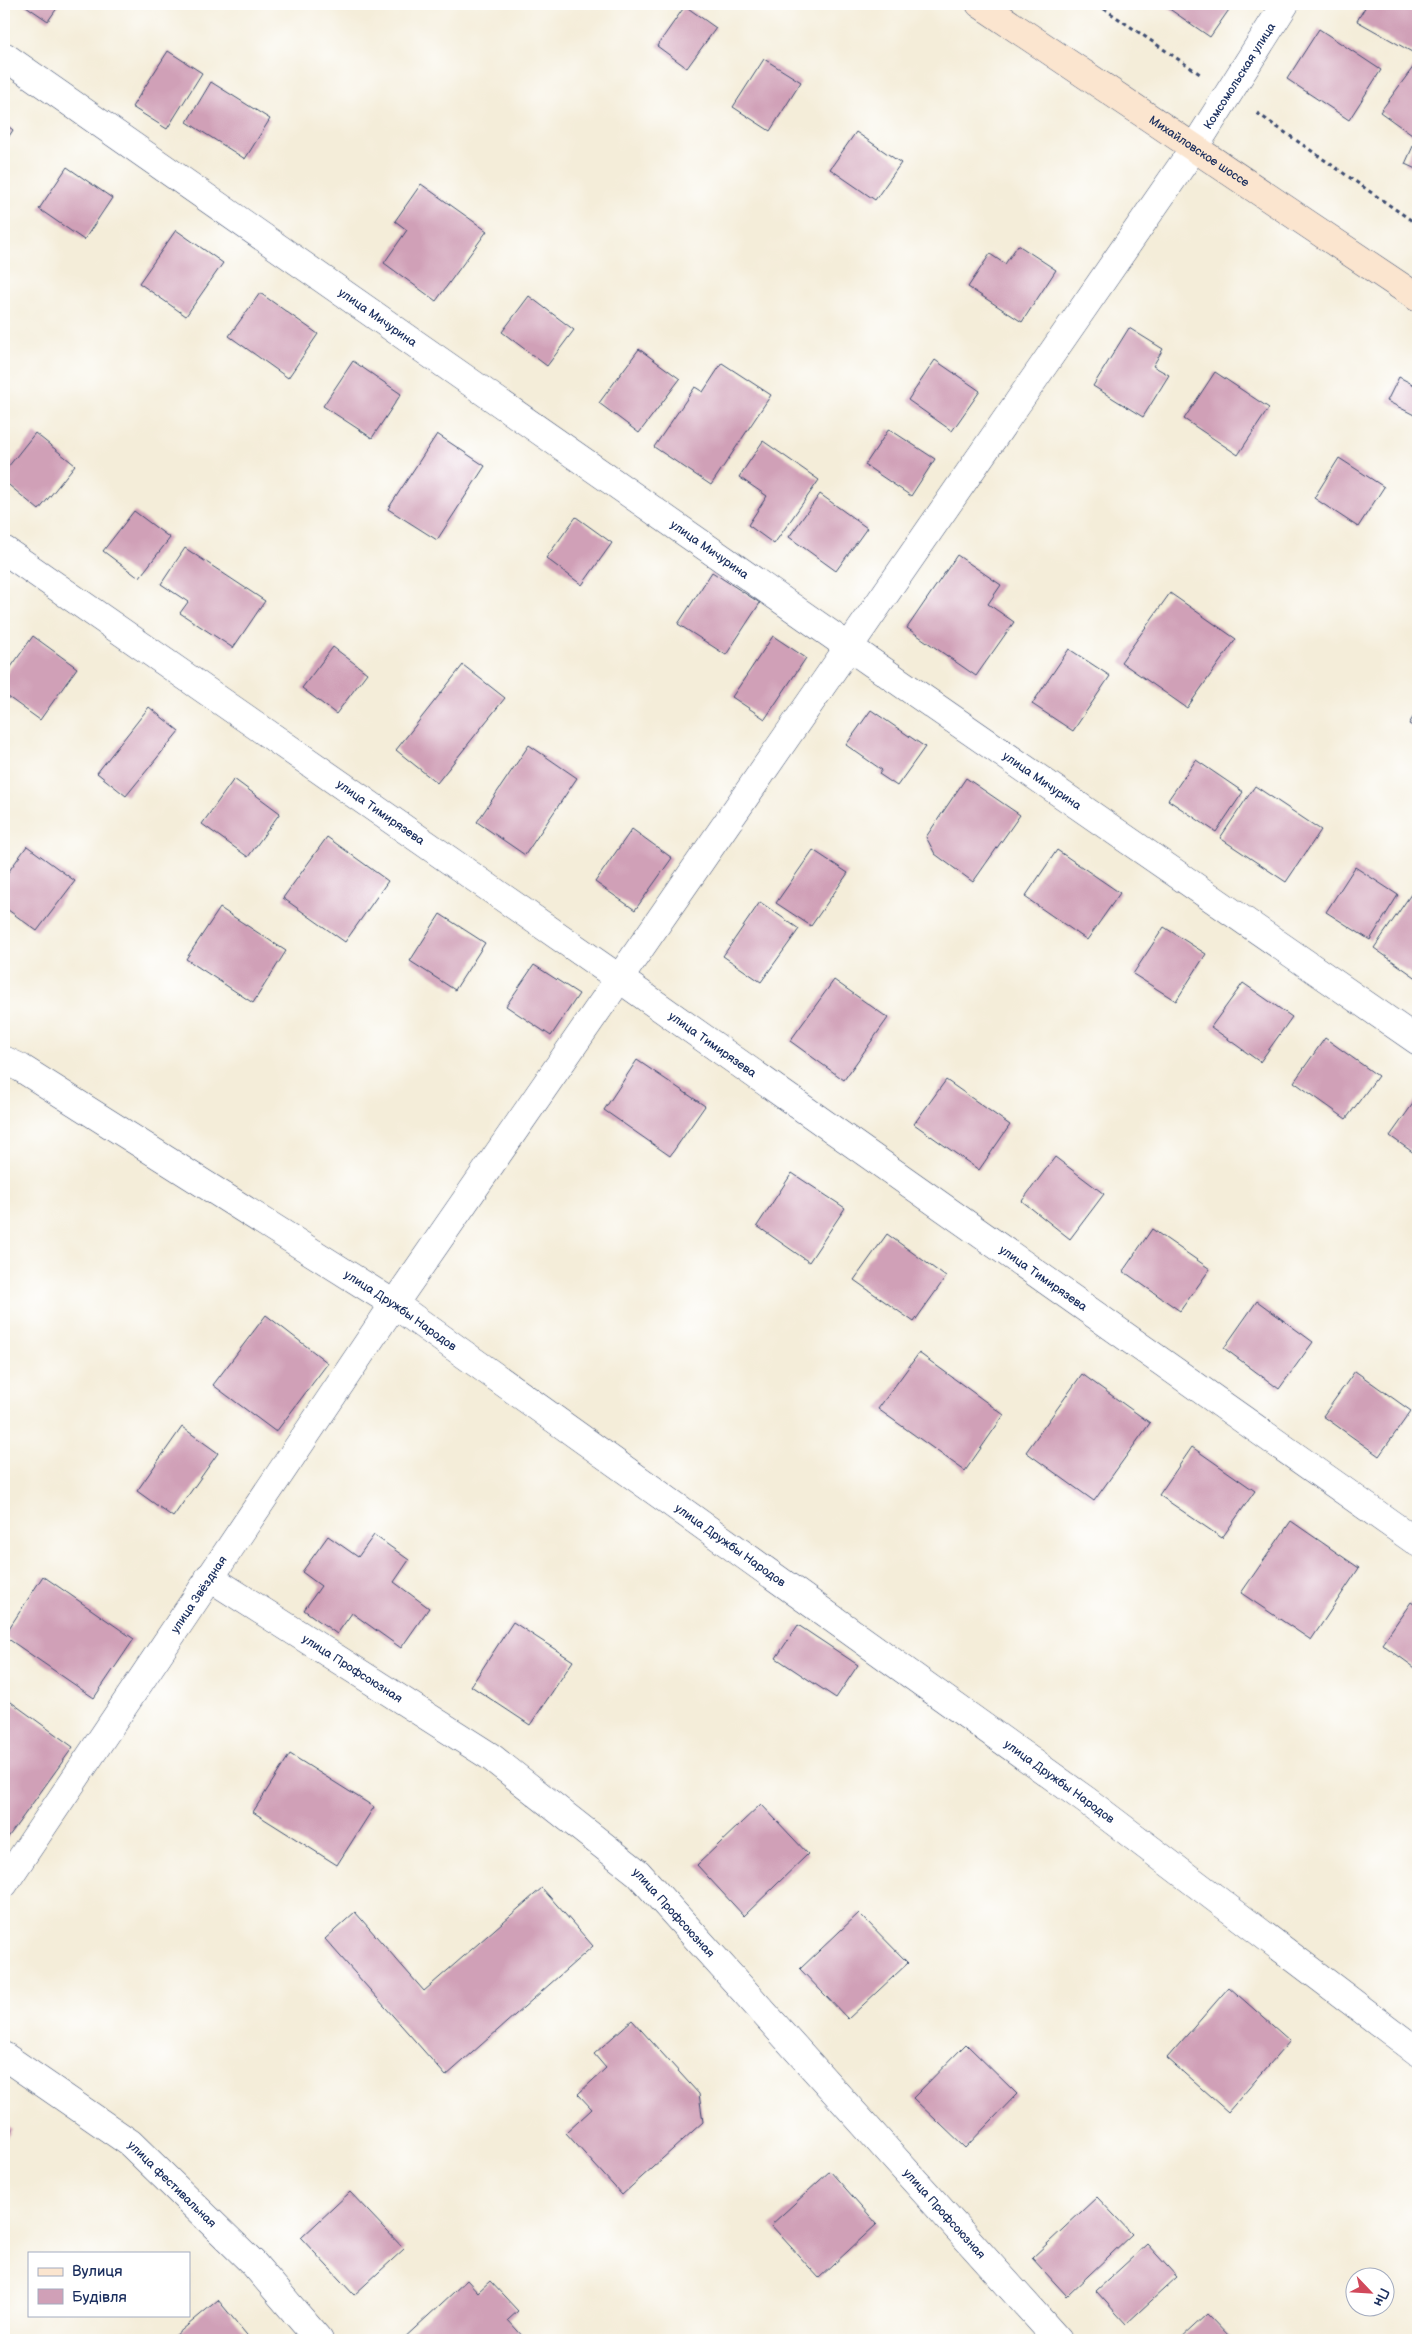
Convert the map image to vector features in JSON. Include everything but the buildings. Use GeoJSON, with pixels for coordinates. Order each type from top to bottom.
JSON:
{"type":"FeatureCollection","features":[{"type":"Feature","properties":{"kind":"main road","name":"Михайловское шоссе"},"geometry":{"type":"LineString","coordinates":[[980,4],[1418,298]]}},
{"type":"Feature","properties":{"kind":"street","name":"Комсомольская улица"},"geometry":{"type":"LineString","coordinates":[[849,647],[1194,148],[1285,4]]}},
{"type":"Feature","properties":{"kind":"street","name":"улица Мичурина"},"geometry":{"type":"LineString","coordinates":[[4,56],[849,647],[1418,1041]]}},
{"type":"Feature","properties":{"kind":"street","name":"улица Тимирязева"},"geometry":{"type":"LineString","coordinates":[[4,550],[620,979],[1418,1543]]}},
{"type":"Feature","properties":{"kind":"street","name":"улица Звёздная"},"geometry":{"type":"LineString","coordinates":[[4,1884],[394,1304],[849,647]]}},
{"type":"Feature","properties":{"kind":"street","name":"улица Дружбы Народов"},"geometry":{"type":"LineString","coordinates":[[12,1064],[394,1304],[1087,1801],[1418,2052]]}},
{"type":"Feature","properties":{"kind":"street","name":"улица Профсоюзная"},"geometry":{"type":"LineString","coordinates":[[209,1577],[491,1757],[638,1872],[1058,2340]]}},
{"type":"Feature","properties":{"kind":"street","name":"улица фестивальная"},"geometry":{"type":"LineString","coordinates":[[4,2056],[130,2143],[253,2263],[318,2340]]}},
{"type":"Feature","properties":{"kind":"path"},"geometry":{"type":"LineString","coordinates":[[1097,4],[1203,76]]}},
{"type":"Feature","properties":{"kind":"path"},"geometry":{"type":"LineString","coordinates":[[1254,111],[1418,225]]}}]}
